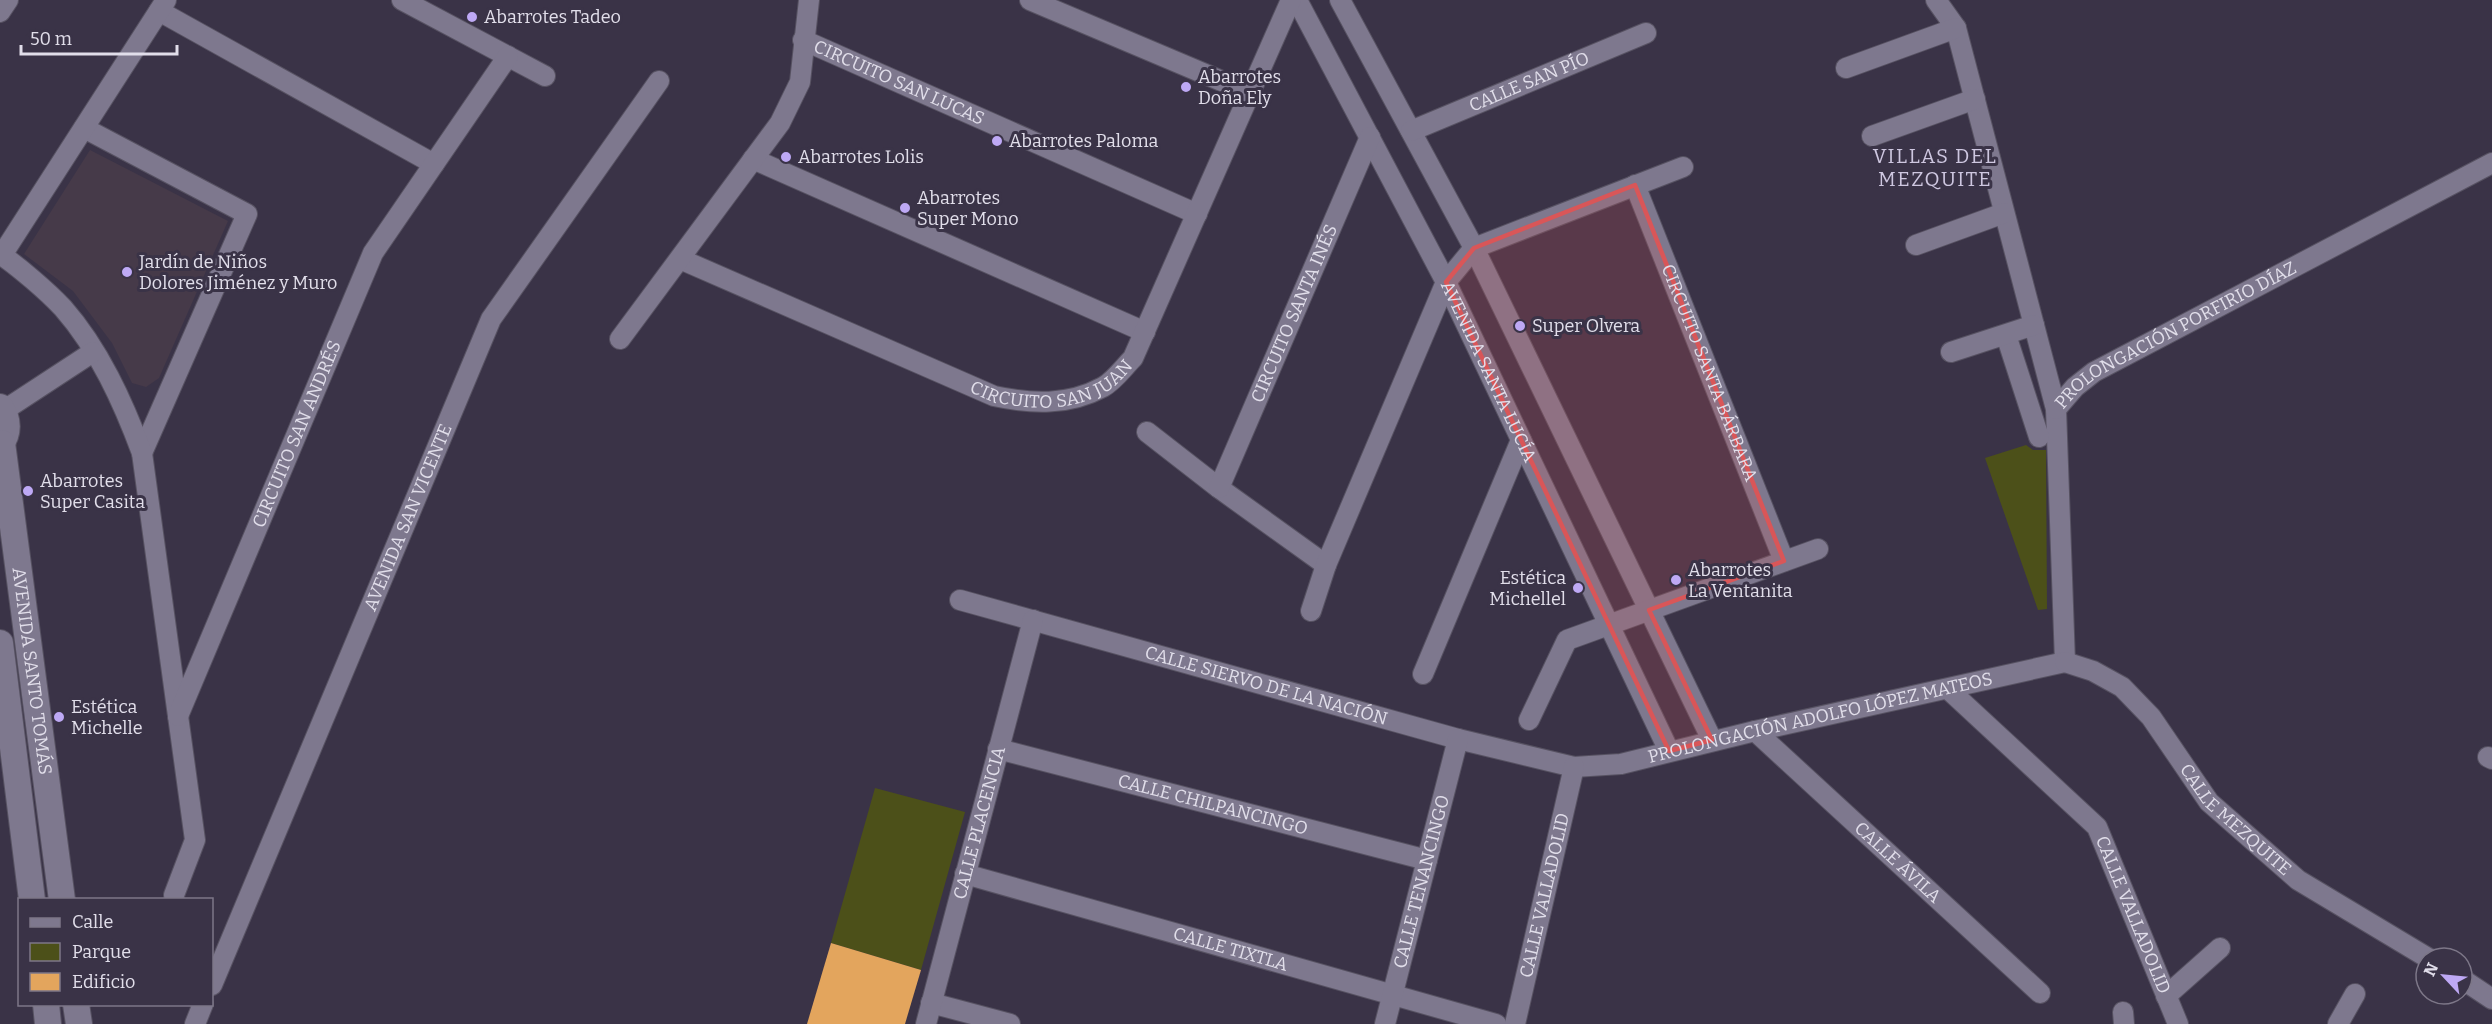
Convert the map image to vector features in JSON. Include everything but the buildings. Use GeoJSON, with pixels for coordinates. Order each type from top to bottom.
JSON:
{"type":"FeatureCollection","features":[{"type":"Feature","properties":{"kind":"street"},"geometry":{"type":"LineString","coordinates":[[0,12],[8,0]]}},
{"type":"Feature","properties":{"kind":"street"},"geometry":{"type":"LineString","coordinates":[[402,0],[545,76]]}},
{"type":"Feature","properties":{"kind":"street","name":"CIRCUITO SAN LUCAS"},"geometry":{"type":"LineString","coordinates":[[809,0],[803,40],[1197,214]]}},
{"type":"Feature","properties":{"kind":"street"},"geometry":{"type":"LineString","coordinates":[[1030,0],[1250,93]]}},
{"type":"Feature","properties":{"kind":"street"},"geometry":{"type":"LineString","coordinates":[[1145,332],[1291,0]]}},
{"type":"Feature","properties":{"kind":"street","name":"AVENIDA SANTA LUCÍA"},"geometry":{"type":"LineString","coordinates":[[1297,0],[1446,282],[1669,751]]}},
{"type":"Feature","properties":{"kind":"street"},"geometry":{"type":"LineString","coordinates":[[1340,0],[1474,249],[1712,740]]}},
{"type":"Feature","properties":{"kind":"street"},"geometry":{"type":"LineString","coordinates":[[1936,0],[1956,28],[2056,409]]}},
{"type":"Feature","properties":{"kind":"street"},"geometry":{"type":"LineString","coordinates":[[174,895],[195,840],[142,453],[123,404],[93,351],[63,308],[1,254],[163,6],[434,164]]}},
{"type":"Feature","properties":{"kind":"street"},"geometry":{"type":"LineString","coordinates":[[1846,68],[1956,28]]}},
{"type":"Feature","properties":{"kind":"street","name":"CALLE SAN PÍO"},"geometry":{"type":"LineString","coordinates":[[1411,131],[1646,33]]}},
{"type":"Feature","properties":{"kind":"street"},"geometry":{"type":"LineString","coordinates":[[620,339],[780,123],[800,82],[803,40]]}},
{"type":"Feature","properties":{"kind":"street","name":"CIRCUITO SAN ANDRÉS"},"geometry":{"type":"LineString","coordinates":[[178,716],[373,253],[507,56]]}},
{"type":"Feature","properties":{"kind":"street","name":"AVENIDA SAN VICENTE"},"geometry":{"type":"LineString","coordinates":[[213,983],[491,319],[659,81]]}},
{"type":"Feature","properties":{"kind":"street"},"geometry":{"type":"LineString","coordinates":[[1872,136],[1975,99]]}},
{"type":"Feature","properties":{"kind":"street"},"geometry":{"type":"LineString","coordinates":[[84,128],[248,214],[142,453]]}},
{"type":"Feature","properties":{"kind":"street","name":"CIRCUITO SANTA INÉS"},"geometry":{"type":"LineString","coordinates":[[1219,488],[1370,137]]}},
{"type":"Feature","properties":{"kind":"street","name":"CIRCUITO SAN JUAN"},"geometry":{"type":"LineString","coordinates":[[680,259],[994,396],[1041,403],[1062,400],[1105,386],[1134,358],[1145,332],[753,159]]}},
{"type":"Feature","properties":{"kind":"street","name":"PROLONGACIÓN PORFIRIO DÍAZ"},"geometry":{"type":"LineString","coordinates":[[2065,662],[2056,409],[2075,387],[2094,372],[2492,163]]}},
{"type":"Feature","properties":{"kind":"street"},"geometry":{"type":"LineString","coordinates":[[1311,611],[1326,565],[1446,282],[1474,249],[1683,167]]}},
{"type":"Feature","properties":{"kind":"street","name":"CIRCUITO SANTA BÁRBARA"},"geometry":{"type":"LineString","coordinates":[[1635,185],[1784,561]]}},
{"type":"Feature","properties":{"kind":"street"},"geometry":{"type":"LineString","coordinates":[[1916,245],[2004,213]]}},
{"type":"Feature","properties":{"kind":"street"},"geometry":{"type":"LineString","coordinates":[[1951,352],[2034,325]]}},
{"type":"Feature","properties":{"kind":"street"},"geometry":{"type":"LineString","coordinates":[[2006,335],[2039,436]]}},
{"type":"Feature","properties":{"kind":"street"},"geometry":{"type":"LineString","coordinates":[[1,409],[93,351]]}},
{"type":"Feature","properties":{"kind":"street","name":"AVENIDA SANTO TOMÁS"},"geometry":{"type":"LineString","coordinates":[[1,409],[7,427],[1,444],[62,898]]}},
{"type":"Feature","properties":{"kind":"street"},"geometry":{"type":"LineString","coordinates":[[1147,432],[1219,488],[1326,565]]}},
{"type":"Feature","properties":{"kind":"street"},"geometry":{"type":"LineString","coordinates":[[1423,674],[1521,440]]}},
{"type":"Feature","properties":{"kind":"street"},"geometry":{"type":"LineString","coordinates":[[1529,720],[1567,640],[1818,549]]}},
{"type":"Feature","properties":{"kind":"street","name":"CALLE SIERVO DE LA NACIÓN"},"geometry":{"type":"LineString","coordinates":[[960,600],[1458,739],[1574,767]]}},
{"type":"Feature","properties":{"kind":"street","name":"CALLE PLACENCIA"},"geometry":{"type":"LineString","coordinates":[[926,1024],[1033,620]]}},
{"type":"Feature","properties":{"kind":"street","name":"AVENIDA SANTO TOMÁS"},"geometry":{"type":"LineString","coordinates":[[0,643],[32,898]]}},
{"type":"Feature","properties":{"kind":"street","name":"PROLONGACIÓN ADOLFO LÓPEZ MATEOS"},"geometry":{"type":"LineString","coordinates":[[1574,767],[1621,764],[1712,740],[2065,662]]}},
{"type":"Feature","properties":{"kind":"street","name":"CALLE MEZQUITE"},"geometry":{"type":"LineString","coordinates":[[2065,662],[2093,671],[2122,687],[2151,717],[2209,802],[2298,880],[2414,950]]}},
{"type":"Feature","properties":{"kind":"street","name":"CALLE VALLADOLID"},"geometry":{"type":"LineString","coordinates":[[1948,688],[2097,827],[2178,1024]]}},
{"type":"Feature","properties":{"kind":"street","name":"CALLE ÁVILA"},"geometry":{"type":"LineString","coordinates":[[1755,731],[2040,993]]}},
{"type":"Feature","properties":{"kind":"street","name":"CALLE TENANCINGO"},"geometry":{"type":"LineString","coordinates":[[1385,1024],[1458,739]]}},
{"type":"Feature","properties":{"kind":"street","name":"CALLE CHILPANCINGO"},"geometry":{"type":"LineString","coordinates":[[998,749],[1428,860]]}},
{"type":"Feature","properties":{"kind":"street","name":"CALLE VALLADOLID"},"geometry":{"type":"LineString","coordinates":[[1515,1024],[1574,767]]}},
{"type":"Feature","properties":{"kind":"street","name":"CALLE TIXTLA"},"geometry":{"type":"LineString","coordinates":[[965,874],[1496,1024]]}},
{"type":"Feature","properties":{"kind":"street"},"geometry":{"type":"LineString","coordinates":[[2166,996],[2220,948]]}},
{"type":"Feature","properties":{"kind":"street"},"geometry":{"type":"LineString","coordinates":[[2474,987],[2492,999]]}},
{"type":"Feature","properties":{"kind":"street"},"geometry":{"type":"LineString","coordinates":[[2338,1024],[2355,994]]}},
{"type":"Feature","properties":{"kind":"street"},"geometry":{"type":"LineString","coordinates":[[931,1003],[1010,1024]]}},
{"type":"Feature","properties":{"kind":"street"},"geometry":{"type":"LineString","coordinates":[[46,1006],[48,1024]]}},
{"type":"Feature","properties":{"kind":"street"},"geometry":{"type":"LineString","coordinates":[[76,1006],[79,1024]]}},
{"type":"Feature","properties":{"kind":"street"},"geometry":{"type":"LineString","coordinates":[[195,1024],[204,1006]]}},
{"type":"Feature","properties":{"kind":"highlighted area"},"geometry":{"type":"Polygon","coordinates":[[[1635,185],[1784,561],[1649,610],[1712,740],[1669,751],[1446,282],[1474,248],[1635,185]]]}},
{"type":"Feature","properties":{"kind":"shaded area","name":"Jardín de Niños Dolores Jiménez y Muro"},"geometry":{"type":"Polygon","coordinates":[[[90,150],[228,221],[159,378],[146,387],[132,383],[112,343],[73,291],[24,254],[90,150]]]}},
{"type":"Feature","properties":{"kind":"green space"},"geometry":{"type":"Polygon","coordinates":[[[2026,445],[2033,450],[2046,450],[2047,609],[2038,610],[1985,458],[2026,445]]]}},
{"type":"Feature","properties":{"kind":"green space"},"geometry":{"type":"Polygon","coordinates":[[[875,788],[965,812],[921,970],[831,943],[875,788]]]}},
{"type":"Feature","properties":{"kind":"place","name":"Abarrotes Tadeo"},"geometry":{"type":"Point","coordinates":[472,17]}},
{"type":"Feature","properties":{"kind":"place","name":"Abarrotes Doña Ely"},"geometry":{"type":"Point","coordinates":[1186,87]}},
{"type":"Feature","properties":{"kind":"place","name":"Abarrotes Paloma"},"geometry":{"type":"Point","coordinates":[997,141]}},
{"type":"Feature","properties":{"kind":"place","name":"Abarrotes Lolis"},"geometry":{"type":"Point","coordinates":[786,157]}},
{"type":"Feature","properties":{"kind":"place","name":"Abarrotes Super Mono"},"geometry":{"type":"Point","coordinates":[905,208]}},
{"type":"Feature","properties":{"kind":"place","name":"Jardín de Niños Dolores Jiménez y Muro"},"geometry":{"type":"Point","coordinates":[127,272]}},
{"type":"Feature","properties":{"kind":"place","name":"Super Olvera"},"geometry":{"type":"Point","coordinates":[1520,326]}},
{"type":"Feature","properties":{"kind":"place","name":"Abarrotes Super Casita"},"geometry":{"type":"Point","coordinates":[28,491]}},
{"type":"Feature","properties":{"kind":"place","name":"Abarrotes La Ventanita"},"geometry":{"type":"Point","coordinates":[1676,580]}},
{"type":"Feature","properties":{"kind":"place","name":"Estética Michellel"},"geometry":{"type":"Point","coordinates":[1578,588]}},
{"type":"Feature","properties":{"kind":"place","name":"Estética Michelle"},"geometry":{"type":"Point","coordinates":[59,717]}},
{"type":"Feature","properties":{"kind":"district","name":"VILLAS DEL MEZQUITE"},"geometry":{"type":"Point","coordinates":[1935,168]}}]}
